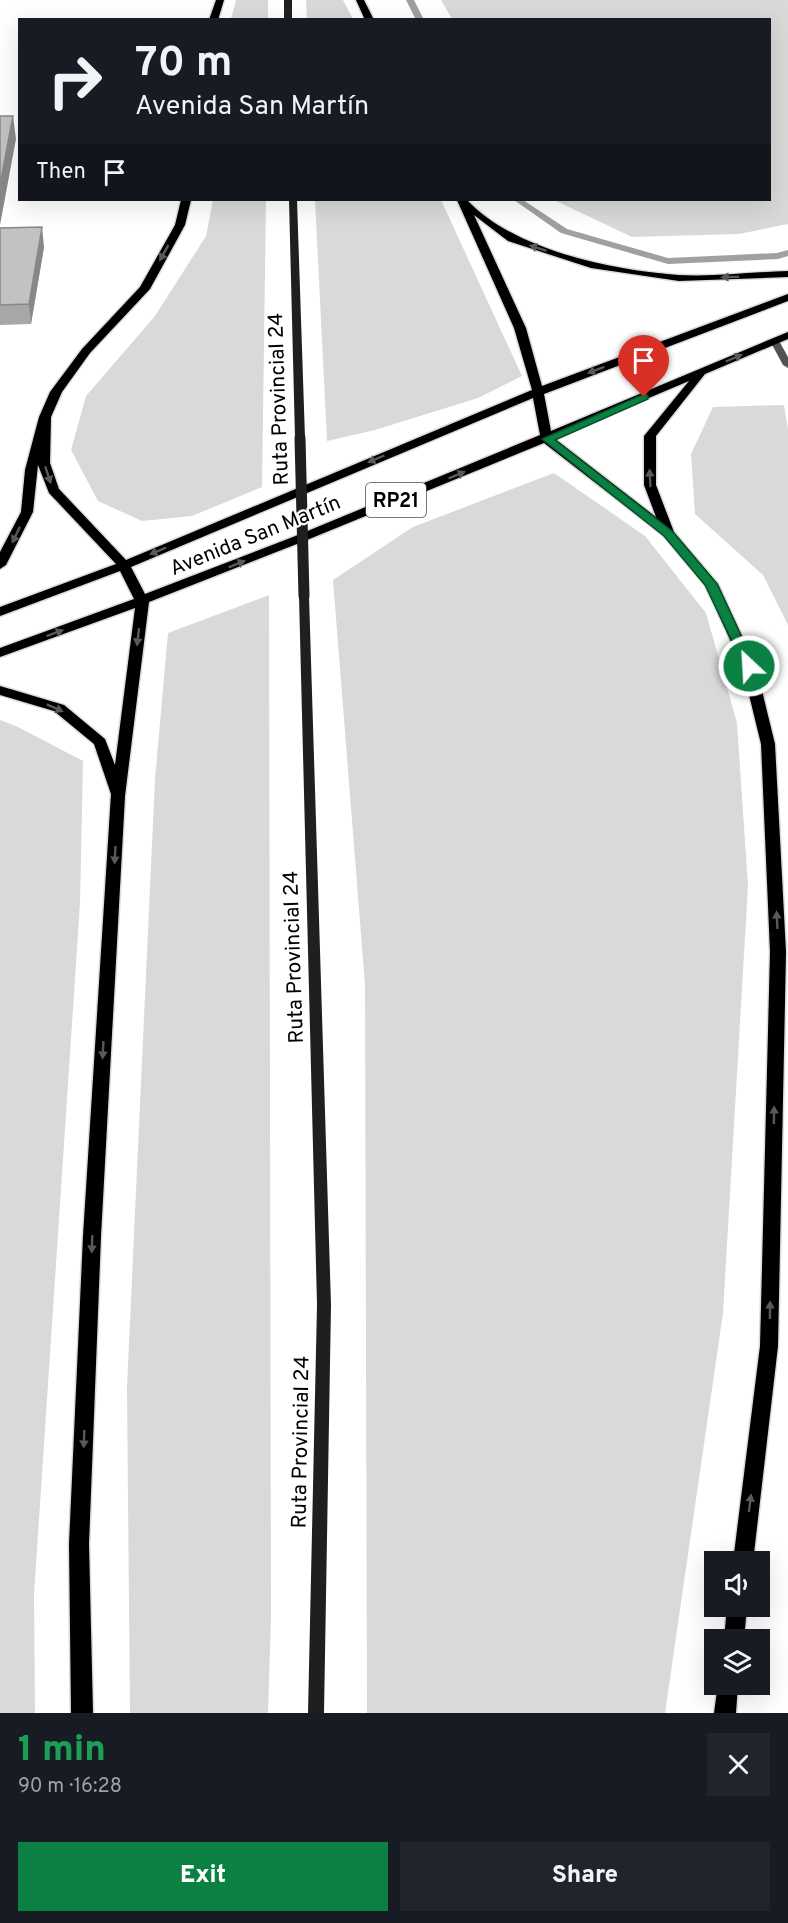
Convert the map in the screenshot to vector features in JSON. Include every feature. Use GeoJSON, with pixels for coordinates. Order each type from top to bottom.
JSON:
{"type":"FeatureCollection","features":[{"type":"Feature","properties":{"kind":"main road"},"geometry":{"type":"LineString","coordinates":[[214,18],[220,0]]}},
{"type":"Feature","properties":{"kind":"main road"},"geometry":{"type":"LineString","coordinates":[[288,0],[288,18]]}},
{"type":"Feature","properties":{"kind":"main road"},"geometry":{"type":"LineString","coordinates":[[360,0],[369,18]]}},
{"type":"Feature","properties":{"kind":"main road"},"geometry":{"type":"LineString","coordinates":[[0,565],[27,512],[31,470],[45,417],[56,392],[86,351],[145,289],[180,225],[186,201]]}},
{"type":"Feature","properties":{"kind":"main road","name":"Ruta Provincial 24"},"geometry":{"type":"LineString","coordinates":[[293,201],[324,1305],[316,1713]]}},
{"type":"Feature","properties":{"kind":"main road"},"geometry":{"type":"LineString","coordinates":[[463,201],[512,239],[591,265],[679,279],[788,274]]}},
{"type":"Feature","properties":{"kind":"main road"},"geometry":{"type":"LineString","coordinates":[[463,201],[520,328],[538,392],[547,439],[668,533],[711,584],[749,666],[768,744],[778,952],[769,1346],[744,1551]]}},
{"type":"Feature","properties":{"kind":"main road","name":"Avenida San Martín"},"geometry":{"type":"LineString","coordinates":[[0,612],[124,565],[538,392],[788,297]]}},
{"type":"Feature","properties":{"kind":"main road","name":"Avenida San Martín"},"geometry":{"type":"LineString","coordinates":[[0,653],[142,602],[547,439],[788,335]]}},
{"type":"Feature","properties":{"kind":"main road"},"geometry":{"type":"LineString","coordinates":[[668,533],[650,485],[650,436],[703,372]]}},
{"type":"Feature","properties":{"kind":"main road"},"geometry":{"type":"LineString","coordinates":[[45,417],[44,463],[53,490],[124,565],[142,602],[118,796],[92,1236],[79,1544],[82,1713]]}},
{"type":"Feature","properties":{"kind":"main road"},"geometry":{"type":"LineString","coordinates":[[0,690],[59,708],[100,742],[118,796]]}},
{"type":"Feature","properties":{"kind":"main road"},"geometry":{"type":"LineString","coordinates":[[725,1713],[727,1695]]}},
{"type":"Feature","properties":{"kind":"lane"},"geometry":{"type":"LineString","coordinates":[[775,341],[788,365]]}},
{"type":"Feature","properties":{"kind":"shaded area"},"geometry":{"type":"Polygon","coordinates":[[[236,0],[268,0],[268,18],[231,18],[236,0]]]}},
{"type":"Feature","properties":{"kind":"shaded area"},"geometry":{"type":"Polygon","coordinates":[[[306,0],[343,0],[352,18],[307,18],[306,0]]]}},
{"type":"Feature","properties":{"kind":"shaded area"},"geometry":{"type":"Polygon","coordinates":[[[441,0],[788,0],[788,224],[739,234],[632,237],[556,201],[771,201],[771,18],[451,18],[441,0]]]}},
{"type":"Feature","properties":{"kind":"shaded area"},"geometry":{"type":"Polygon","coordinates":[[[213,201],[266,201],[262,487],[192,516],[142,521],[98,501],[71,450],[86,396],[155,316],[206,236],[213,201]]]}},
{"type":"Feature","properties":{"kind":"shaded area"},"geometry":{"type":"Polygon","coordinates":[[[315,201],[441,201],[522,376],[478,398],[375,430],[327,441],[315,201]]]}},
{"type":"Feature","properties":{"kind":"shaded area"},"geometry":{"type":"Polygon","coordinates":[[[784,405],[788,429],[788,625],[763,575],[695,514],[691,454],[713,407],[784,405]]]}},
{"type":"Feature","properties":{"kind":"shaded area"},"geometry":{"type":"Polygon","coordinates":[[[554,473],[645,536],[706,613],[737,723],[748,886],[723,1313],[665,1713],[367,1713],[365,985],[333,580],[413,527],[554,473]]]}},
{"type":"Feature","properties":{"kind":"shaded area"},"geometry":{"type":"Polygon","coordinates":[[[269,595],[271,1618],[268,1713],[130,1713],[127,1387],[155,779],[168,633],[269,595]]]}},
{"type":"Feature","properties":{"kind":"shaded area"},"geometry":{"type":"Polygon","coordinates":[[[0,720],[83,761],[80,903],[34,1595],[35,1713],[0,1713],[0,720]]]}},
{"type":"Feature","properties":{"kind":"building"},"geometry":{"type":"Polygon","coordinates":[[[0,116],[13,116],[0,185],[0,116]]]}},
{"type":"Feature","properties":{"kind":"building"},"geometry":{"type":"Polygon","coordinates":[[[42,227],[29,304],[0,305],[0,228],[42,227]]]}},
{"type":"Feature","properties":{"kind":"waterway"},"geometry":{"type":"LineString","coordinates":[[410,0],[419,18]]}},
{"type":"Feature","properties":{"kind":"waterway"},"geometry":{"type":"LineString","coordinates":[[519,201],[564,231],[668,261],[778,256],[788,253]]}},
{"type":"Feature","properties":{"kind":"route"},"geometry":{"type":"LineString","coordinates":[[644,397],[547,439],[668,533],[711,584],[749,666]]}}]}
